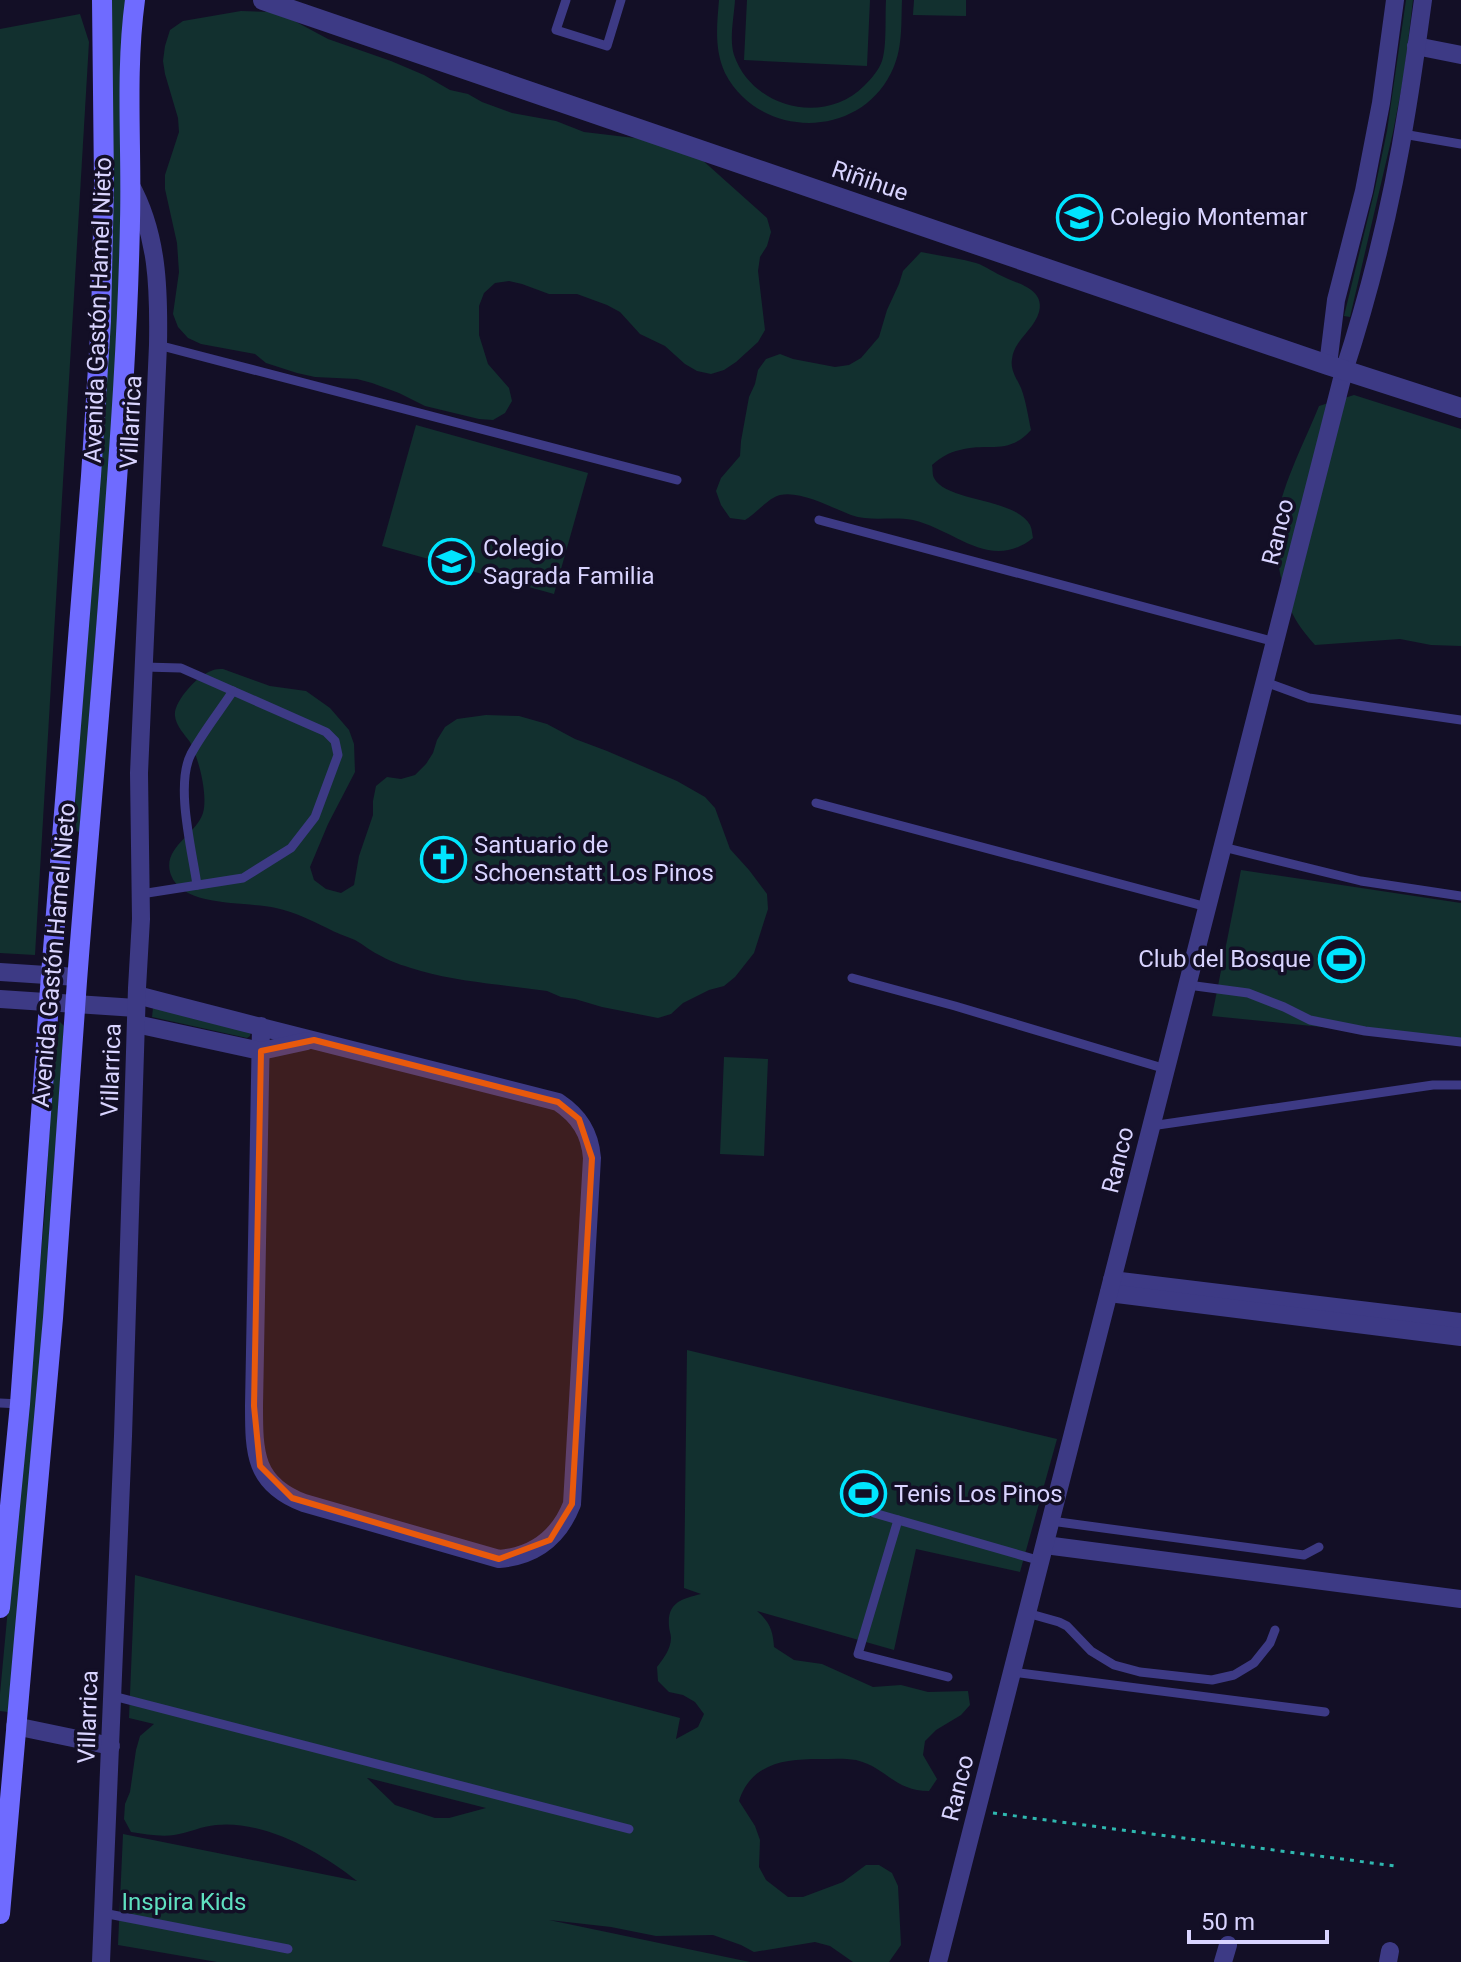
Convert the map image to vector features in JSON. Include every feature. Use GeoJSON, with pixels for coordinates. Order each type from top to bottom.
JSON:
{"type":"FeatureCollection","features":[{"type":"Feature","properties":{"kind":"main road","name":"Avenida Gastón Hamel Nieto"},"geometry":{"type":"LineString","coordinates":[[0,1608],[10,1403],[49,1002],[101,321],[104,184],[102,0]]}},
{"type":"Feature","properties":{"kind":"main road","name":"Avenida Gastón Hamel Nieto"},"geometry":{"type":"LineString","coordinates":[[0,1914],[8,1725],[52,1318],[77,977],[98,750],[127,321],[130,75],[135,0]]}},
{"type":"Feature","properties":{"kind":"street","name":"Riñihue"},"geometry":{"type":"LineString","coordinates":[[263,0],[1336,368],[1461,408]]}},
{"type":"Feature","properties":{"kind":"street"},"geometry":{"type":"LineString","coordinates":[[1336,368],[1336,300],[1364,191],[1381,103],[1395,0]]}},
{"type":"Feature","properties":{"kind":"street"},"geometry":{"type":"LineString","coordinates":[[1336,368],[1364,308],[1390,201],[1423,0]]}},
{"type":"Feature","properties":{"kind":"street"},"geometry":{"type":"LineString","coordinates":[[1416,46],[1461,55]]}},
{"type":"Feature","properties":{"kind":"street","name":"Villarrica"},"geometry":{"type":"LineString","coordinates":[[101,1962],[141,919],[139,773],[159,297],[147,221],[130,184]]}},
{"type":"Feature","properties":{"kind":"street","name":"Ranco"},"geometry":{"type":"LineString","coordinates":[[938,1962],[1275,642],[1336,368]]}},
{"type":"Feature","properties":{"kind":"street"},"geometry":{"type":"LineString","coordinates":[[0,972],[77,977]]}},
{"type":"Feature","properties":{"kind":"street"},"geometry":{"type":"LineString","coordinates":[[0,999],[136,1009],[261,1026],[558,1102],[569,1110],[586,1131],[592,1158],[572,1504],[560,1529],[550,1540],[531,1552],[499,1559],[304,1503],[281,1492],[263,1472],[254,1445],[261,1026]]}},
{"type":"Feature","properties":{"kind":"street"},"geometry":{"type":"LineString","coordinates":[[136,1009],[261,1051],[314,1040]]}},
{"type":"Feature","properties":{"kind":"street"},"geometry":{"type":"LineString","coordinates":[[1111,1286],[1461,1322]]}},
{"type":"Feature","properties":{"kind":"street"},"geometry":{"type":"LineString","coordinates":[[1111,1286],[1461,1337]]}},
{"type":"Feature","properties":{"kind":"street"},"geometry":{"type":"LineString","coordinates":[[1043,1553],[1461,1599]]}},
{"type":"Feature","properties":{"kind":"street"},"geometry":{"type":"LineString","coordinates":[[8,1725],[111,1746]]}},
{"type":"Feature","properties":{"kind":"lane"},"geometry":{"type":"LineString","coordinates":[[566,0],[556,30],[607,46],[621,0]]}},
{"type":"Feature","properties":{"kind":"lane"},"geometry":{"type":"LineString","coordinates":[[1403,134],[1461,144]]}},
{"type":"Feature","properties":{"kind":"lane"},"geometry":{"type":"LineString","coordinates":[[158,345],[677,480]]}},
{"type":"Feature","properties":{"kind":"lane"},"geometry":{"type":"LineString","coordinates":[[819,520],[1275,642]]}},
{"type":"Feature","properties":{"kind":"lane"},"geometry":{"type":"LineString","coordinates":[[141,894],[243,878],[291,848],[315,817],[338,755],[335,741],[326,732],[181,668],[144,667]]}},
{"type":"Feature","properties":{"kind":"lane"},"geometry":{"type":"LineString","coordinates":[[1265,682],[1309,698],[1461,720]]}},
{"type":"Feature","properties":{"kind":"lane"},"geometry":{"type":"LineString","coordinates":[[197,885],[184,796],[185,772],[190,756],[233,691]]}},
{"type":"Feature","properties":{"kind":"lane"},"geometry":{"type":"LineString","coordinates":[[816,803],[1207,907]]}},
{"type":"Feature","properties":{"kind":"lane"},"geometry":{"type":"LineString","coordinates":[[1223,847],[1361,881],[1461,896]]}},
{"type":"Feature","properties":{"kind":"lane"},"geometry":{"type":"LineString","coordinates":[[852,978],[1166,1069]]}},
{"type":"Feature","properties":{"kind":"lane"},"geometry":{"type":"LineString","coordinates":[[1188,985],[1248,993],[1310,1020],[1351,1029],[1461,1042]]}},
{"type":"Feature","properties":{"kind":"lane"},"geometry":{"type":"LineString","coordinates":[[1151,1126],[1433,1085],[1461,1085]]}},
{"type":"Feature","properties":{"kind":"lane"},"geometry":{"type":"LineString","coordinates":[[874,1513],[1043,1553]]}},
{"type":"Feature","properties":{"kind":"lane"},"geometry":{"type":"LineString","coordinates":[[898,1520],[858,1654],[948,1677]]}},
{"type":"Feature","properties":{"kind":"lane"},"geometry":{"type":"LineString","coordinates":[[1051,1521],[1304,1555],[1319,1547]]}},
{"type":"Feature","properties":{"kind":"lane"},"geometry":{"type":"LineString","coordinates":[[1027,1613],[1067,1626],[1091,1651],[1114,1665],[1140,1672],[1212,1680],[1234,1675],[1254,1663],[1263,1654],[1275,1630]]}},
{"type":"Feature","properties":{"kind":"lane"},"geometry":{"type":"LineString","coordinates":[[1012,1672],[1325,1712]]}},
{"type":"Feature","properties":{"kind":"lane"},"geometry":{"type":"LineString","coordinates":[[113,1696],[629,1829]]}},
{"type":"Feature","properties":{"kind":"lane"},"geometry":{"type":"LineString","coordinates":[[103,1913],[288,1949]]}},
{"type":"Feature","properties":{"kind":"path"},"geometry":{"type":"LineString","coordinates":[[977,1811],[1395,1866]]}},
{"type":"Feature","properties":{"kind":"highlighted area"},"geometry":{"type":"Polygon","coordinates":[[[314,1040],[558,1102],[579,1119],[592,1158],[572,1504],[550,1540],[499,1559],[292,1498],[260,1466],[254,1406],[261,1051],[314,1040]]]}},
{"type":"Feature","properties":{"kind":"green space"},"geometry":{"type":"Polygon","coordinates":[[[111,0],[126,0],[118,351],[80,832],[76,831],[75,790],[111,0]]]}},
{"type":"Feature","properties":{"kind":"green space"},"geometry":{"type":"Polygon","coordinates":[[[719,0],[735,0],[734,55],[743,73],[756,88],[772,99],[810,108],[848,98],[864,86],[879,68],[884,55],[886,0],[902,0],[901,37],[895,64],[876,95],[856,111],[833,120],[808,123],[784,120],[761,110],[741,95],[725,73],[718,46],[719,0]]]}},
{"type":"Feature","properties":{"kind":"green space"},"geometry":{"type":"Polygon","coordinates":[[[747,0],[870,0],[867,66],[744,60],[747,0]]]}},
{"type":"Feature","properties":{"kind":"green space"},"geometry":{"type":"Polygon","coordinates":[[[914,0],[966,0],[966,16],[913,15],[914,0]]]}},
{"type":"Feature","properties":{"kind":"green space"},"geometry":{"type":"Polygon","coordinates":[[[1406,0],[1413,0],[1393,132],[1350,317],[1344,316],[1387,131],[1406,0]]]}},
{"type":"Feature","properties":{"kind":"green space"},"geometry":{"type":"Polygon","coordinates":[[[241,11],[272,12],[287,17],[328,39],[391,61],[450,90],[468,94],[512,113],[556,121],[584,132],[643,139],[700,158],[767,218],[771,232],[760,257],[758,271],[765,330],[758,342],[724,370],[711,374],[697,371],[665,346],[640,334],[620,312],[607,305],[577,294],[549,294],[509,281],[495,283],[484,293],[479,306],[479,335],[488,364],[509,388],[512,401],[505,413],[493,420],[425,406],[399,393],[357,379],[297,373],[266,363],[255,354],[201,344],[188,338],[178,327],[173,314],[179,272],[165,175],[179,132],[165,74],[165,46],[170,30],[183,21],[241,11]]]}},
{"type":"Feature","properties":{"kind":"green space"},"geometry":{"type":"Polygon","coordinates":[[[80,14],[89,42],[35,955],[0,953],[0,29],[80,14]]]}},
{"type":"Feature","properties":{"kind":"green space"},"geometry":{"type":"Polygon","coordinates":[[[921,252],[980,264],[1029,288],[1038,298],[1039,312],[1016,346],[1012,363],[1031,430],[1006,446],[956,451],[932,465],[934,478],[941,486],[1022,516],[1030,525],[1033,538],[1002,551],[987,550],[913,520],[859,517],[807,497],[788,494],[771,499],[745,520],[730,518],[716,491],[721,478],[740,456],[749,397],[758,370],[766,359],[780,354],[835,367],[849,365],[861,358],[879,337],[903,271],[921,252]]]}},
{"type":"Feature","properties":{"kind":"green space"},"geometry":{"type":"Polygon","coordinates":[[[1354,395],[1461,429],[1461,646],[1431,645],[1400,639],[1315,645],[1288,603],[1275,546],[1284,491],[1319,406],[1354,395]]]}},
{"type":"Feature","properties":{"kind":"green space"},"geometry":{"type":"Polygon","coordinates":[[[416,425],[588,473],[554,594],[382,546],[416,425]]]}},
{"type":"Feature","properties":{"kind":"green space","name":"Santuario de Schoenstatt Los Pinos"},"geometry":{"type":"Polygon","coordinates":[[[223,669],[270,686],[306,691],[330,708],[349,730],[354,744],[355,772],[310,867],[314,880],[326,889],[341,893],[354,885],[359,856],[373,815],[376,786],[387,777],[401,779],[415,775],[433,753],[445,727],[457,719],[486,715],[519,716],[547,724],[575,739],[677,781],[705,797],[715,808],[730,849],[767,894],[768,909],[754,953],[724,986],[709,990],[683,1003],[671,1014],[658,1018],[602,1007],[547,991],[436,975],[390,961],[355,940],[290,912],[217,901],[188,893],[178,886],[169,865],[175,849],[199,821],[204,797],[197,758],[177,723],[175,710],[187,690],[200,678],[212,670],[223,669]]]}},
{"type":"Feature","properties":{"kind":"green space","name":"Club del Bosque"},"geometry":{"type":"Polygon","coordinates":[[[1241,870],[1461,903],[1461,1041],[1212,1016],[1241,870]]]}},
{"type":"Feature","properties":{"kind":"green space"},"geometry":{"type":"Polygon","coordinates":[[[153,1008],[251,1031],[250,1036],[247,1038],[152,1017],[153,1008]]]}},
{"type":"Feature","properties":{"kind":"green space"},"geometry":{"type":"Polygon","coordinates":[[[60,1022],[64,1026],[40,1364],[8,1712],[0,1711],[0,1694],[45,1210],[55,1026],[60,1022]]]}},
{"type":"Feature","properties":{"kind":"green space"},"geometry":{"type":"Polygon","coordinates":[[[724,1057],[768,1059],[764,1156],[720,1154],[724,1057]]]}},
{"type":"Feature","properties":{"kind":"green space","name":"Inspira Kids"},"geometry":{"type":"Polygon","coordinates":[[[687,1350],[1057,1439],[1020,1572],[916,1549],[894,1650],[757,1611],[770,1627],[774,1647],[794,1660],[822,1664],[873,1687],[901,1685],[928,1692],[968,1691],[970,1705],[925,1741],[923,1755],[937,1779],[929,1791],[907,1787],[856,1760],[806,1759],[782,1762],[761,1771],[744,1788],[739,1801],[760,1840],[759,1867],[766,1880],[788,1897],[803,1897],[843,1882],[866,1865],[879,1865],[892,1873],[898,1886],[901,1945],[889,1962],[853,1962],[830,1946],[815,1942],[754,1952],[713,1935],[656,1936],[549,1920],[750,1962],[217,1962],[118,1945],[123,1834],[357,1881],[309,1849],[253,1828],[216,1825],[169,1836],[131,1832],[124,1819],[136,1750],[140,1736],[154,1724],[129,1718],[135,1575],[680,1718],[676,1739],[698,1727],[704,1714],[695,1702],[669,1692],[658,1681],[657,1667],[671,1642],[670,1612],[682,1600],[701,1594],[684,1588],[687,1350]],[[367,1778],[395,1805],[435,1818],[449,1818],[486,1808],[367,1778]]]}},
{"type":"Feature","properties":{"kind":"place","name":"Colegio Montemar"},"geometry":{"type":"Point","coordinates":[1079,217]}},
{"type":"Feature","properties":{"kind":"place","name":"Colegio Sagrada Familia"},"geometry":{"type":"Point","coordinates":[452,562]}},
{"type":"Feature","properties":{"kind":"place","name":"Santuario de Schoenstatt Los Pinos"},"geometry":{"type":"Point","coordinates":[443,859]}},
{"type":"Feature","properties":{"kind":"place","name":"Club del Bosque"},"geometry":{"type":"Point","coordinates":[1342,959]}},
{"type":"Feature","properties":{"kind":"place","name":"Tenis Los Pinos"},"geometry":{"type":"Point","coordinates":[863,1494]}}]}
